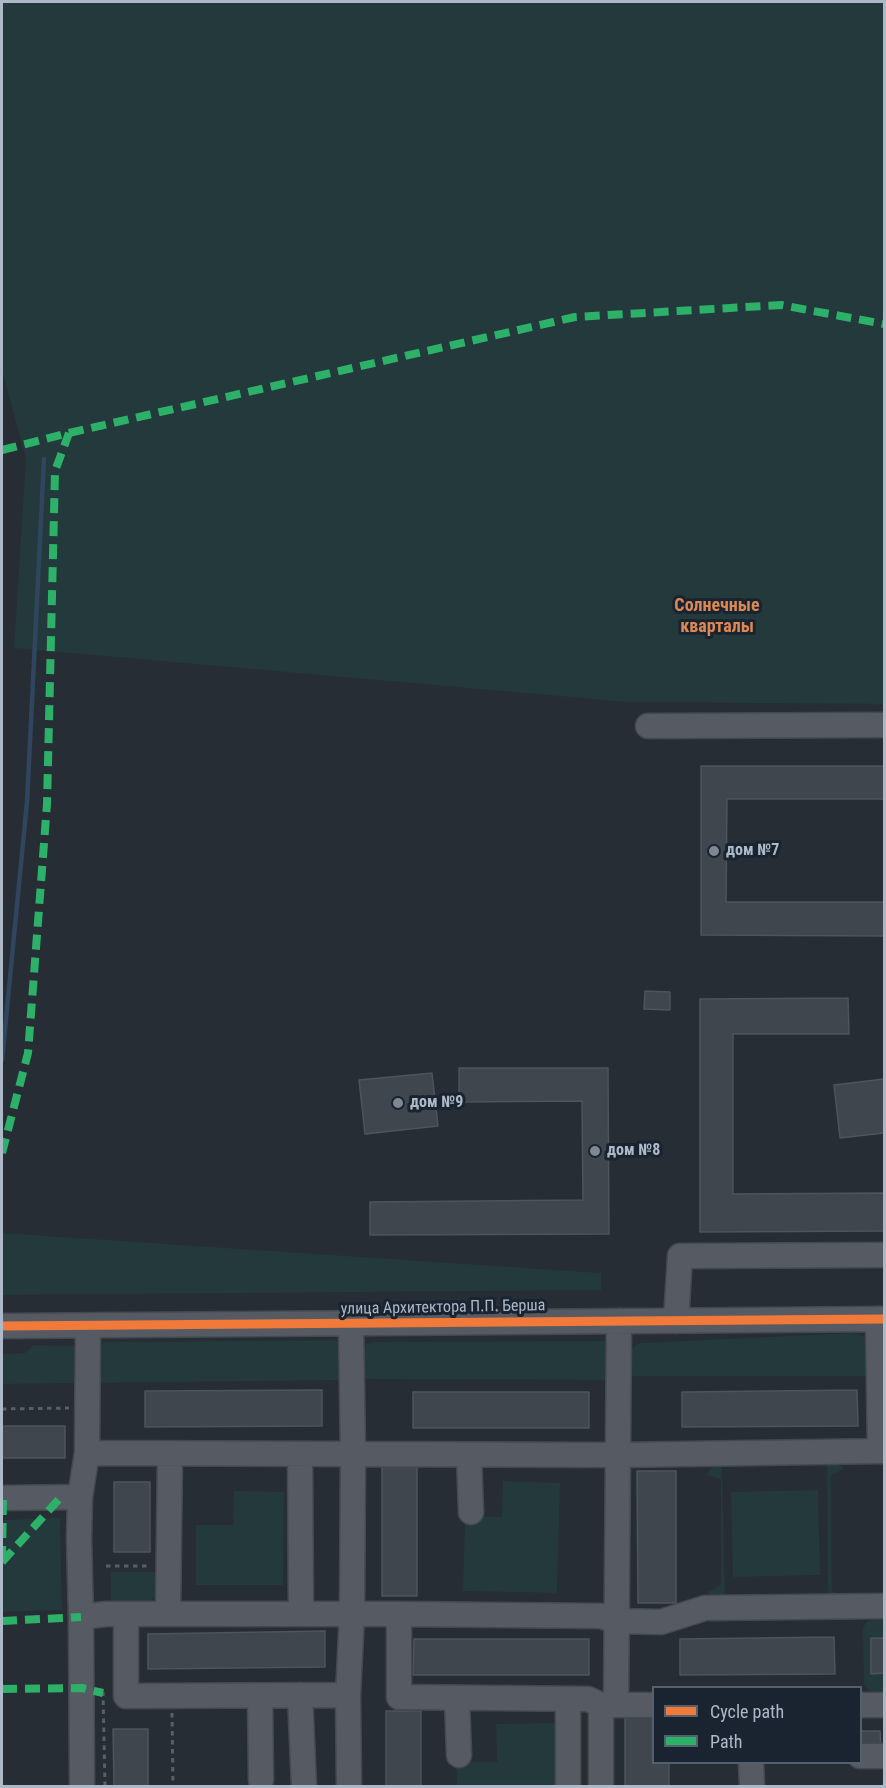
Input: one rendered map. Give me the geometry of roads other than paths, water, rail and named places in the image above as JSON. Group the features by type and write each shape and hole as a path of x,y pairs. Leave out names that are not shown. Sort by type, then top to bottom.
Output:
{"street":[{"path":"648,726 885,725"},
{"path":"676,1321 680,1256 885,1255"},
{"path":"87,1454 618,1455 882,1451 881,1319"},
{"name":"улица Архитектора П.П. Берша","path":"2,1326 881,1319"},
{"path":"601,1786 617,1621 619,1321"},
{"path":"349,1786 348,1695 352,1614 353,1455 351,1324"},
{"path":"82,1786 79,1538 80,1497 87,1454 88,1326"},
{"path":"168,1614 171,1454"},
{"path":"300,1454 301,1614"},
{"path":"470,1455 471,1512"},
{"path":"2,1498 80,1497"},
{"path":"81,1617 106,1614 399,1614 602,1616 617,1621 661,1622 705,1608 885,1606"},
{"path":"126,1614 126,1696 348,1695"},
{"path":"399,1614 399,1697 588,1699 609,1705 652,1705"},
{"path":"260,1695 261,1780"},
{"path":"300,1695 304,1786"},
{"path":"457,1698 459,1755"},
{"path":"568,1699 568,1786"},
{"path":"862,1705 885,1705"},
{"path":"862,1756 885,1756"},
{"path":"751,1764 752,1786"}],"waterway":[{"path":"2,1060 27,802 44,459"}],"place":[{"name":"дом №7","path":"714,851"},
{"name":"дом №9","path":"398,1103"},
{"name":"дом №8","path":"595,1151"}],"district":[{"name":"Солнечные кварталы","path":"717,616"}]}
